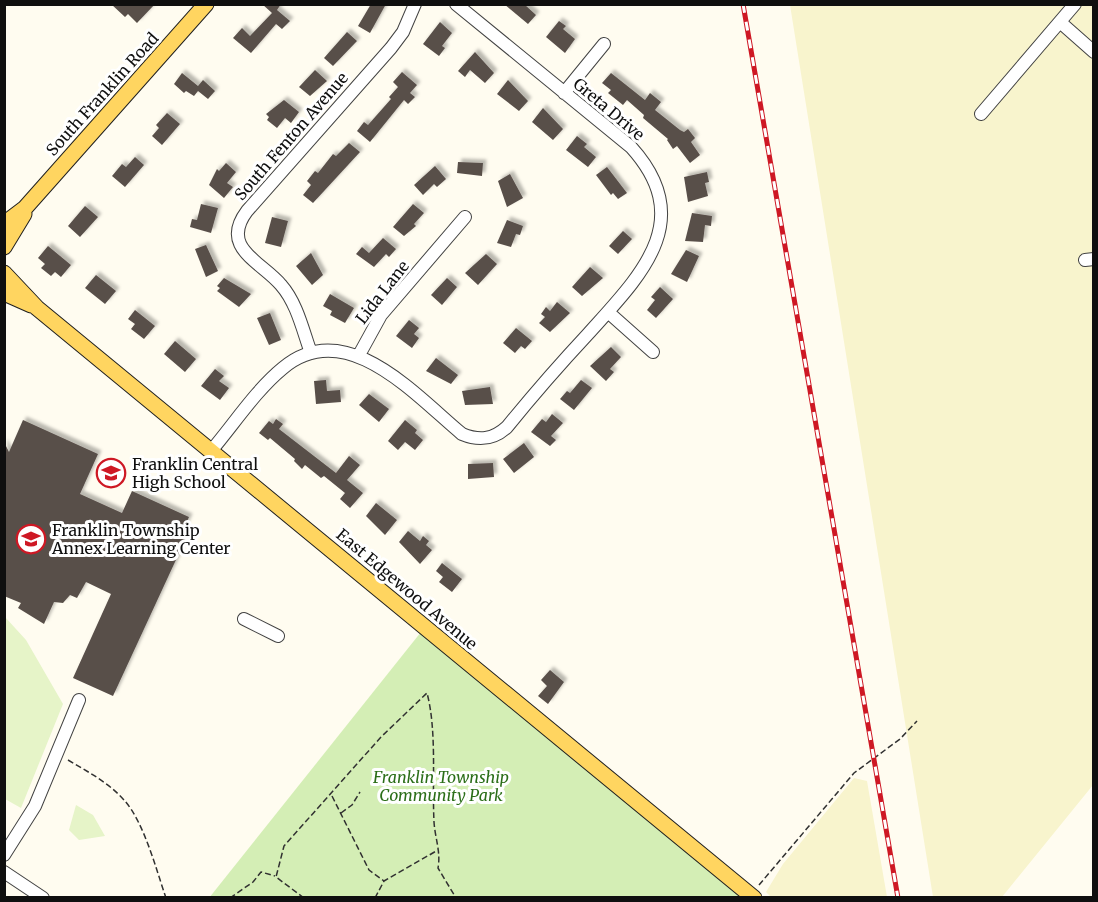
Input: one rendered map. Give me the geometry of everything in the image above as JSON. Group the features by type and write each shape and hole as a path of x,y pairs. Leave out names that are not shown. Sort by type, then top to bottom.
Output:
{"main road":[{"name":"South Franklin Road","path":"4,224 25,208 206,4"},
{"name":"South Franklin Road","path":"4,247 25,208"},
{"path":"4,273 37,308"},
{"path":"4,293 37,308"},
{"name":"East Edgewood Avenue","path":"37,308 752,896"}],"street":[{"name":"South Fenton Avenue","path":"311,353 294,305 281,285 250,259 240,245 240,223 247,211 391,48 407,25 416,4"},
{"name":"Greta Drive","path":"359,355 375,363 462,434 475,439 488,438 507,427 608,312 646,266 654,250 662,220 659,194 653,177 639,155 456,4"},
{"path":"981,114 1075,4"},
{"path":"1060,22 1094,52"},
{"path":"564,93 604,44"},
{"name":"Lida Lane","path":"359,355 381,315 465,217"},
{"path":"608,312 653,352"},
{"path":"212,451 278,372 293,360 311,353 333,350 359,355"},
{"path":"244,619 278,636"},
{"path":"4,855 35,807 79,700"},
{"path":"4,830 18,835"},
{"path":"4,872 43,897"}],"path":[{"path":"276,877 284,846 381,737 427,693 433,715 434,826 438,849 438,868 456,897"},
{"path":"752,896 855,773 900,740 917,721"},
{"path":"57,754 97,776 126,802 136,819 166,897"},
{"path":"340,814 352,805 360,792"},
{"path":"331,795 369,870 384,880"},
{"path":"375,897 384,880 438,849"},
{"path":"230,897 253,882 261,872 276,877 304,897"}],"shaded area":[{"path":"790,5 1093,5 1093,785 1002,897 933,897"},
{"path":"854,778 867,781 887,897 771,897 766,892 783,864"}],"green space":[{"path":"5,617 26,640 63,704 21,808 5,799"},
{"name":"Franklin Township Community Park","path":"425,627 742,898 209,898"},
{"path":"76,805 93,815 105,836 79,840 69,830"}],"building":[{"path":"111,4 155,4 137,23 128,14 125,17"},
{"path":"262,4 281,4 277,10 290,21 282,29 276,24 251,53 233,38 242,28 250,36 272,13"},
{"path":"371,4 386,4 370,33 358,26"},
{"path":"504,4 524,4 536,15 528,24"},
{"path":"559,21 566,26 563,29 575,39 565,53 546,37"},
{"path":"440,22 452,33 442,46 445,48 439,56 423,44"},
{"path":"347,32 357,41 333,66 324,58"},
{"path":"475,52 494,73 485,83 470,70 465,77 458,71"},
{"path":"315,70 327,81 310,96 299,87"},
{"path":"402,72 417,85 410,93 415,97 408,104 404,100 370,142 357,131 364,122 368,125 391,99 389,97 398,87 393,82"},
{"path":"182,73 198,86 203,80 215,91 208,99 198,91 194,96 186,91 184,93 174,84"},
{"path":"611,73 645,100 650,93 661,102 655,110 680,130 684,132 688,129 695,138 691,142 700,155 690,163 677,146 673,149 668,139 643,118 644,115 627,100 623,105 608,93 611,90 602,83"},
{"path":"508,80 528,101 519,111 497,94"},
{"path":"284,100 299,112 291,123 285,118 277,128 267,120 269,117 266,114"},
{"path":"543,108 563,129 553,140 532,122"},
{"path":"167,113 180,124 162,145 152,136 159,128 156,125"},
{"path":"577,136 587,144 584,147 596,157 588,167 566,150"},
{"path":"349,143 360,152 313,203 303,195 311,185 307,181 315,171 318,173 333,154 336,156"},
{"path":"135,157 144,165 125,187 112,176 122,164 126,167"},
{"path":"458,162 483,163 482,176 457,173"},
{"path":"226,163 236,172 227,183 233,187 224,198 209,185 217,169 219,171"},
{"path":"435,166 446,179 437,187 434,184 423,195 414,185"},
{"path":"607,167 627,193 618,199 613,193 611,195 596,175"},
{"path":"707,172 709,182 705,183 708,196 688,202 684,177"},
{"path":"510,174 523,198 507,207 498,181"},
{"path":"201,204 218,208 211,233 190,227 192,219 197,220"},
{"path":"413,204 424,213 414,224 416,226 404,236 393,227"},
{"path":"85,206 98,217 80,237 68,226"},
{"path":"692,213 712,216 711,226 705,225 703,242 685,241"},
{"path":"272,217 288,221 281,247 265,243"},
{"path":"507,220 523,226 520,235 516,234 511,247 497,243"},
{"path":"623,231 632,239 618,254 609,246"},
{"path":"383,238 396,249 389,257 386,254 374,267 356,254 362,247 369,253"},
{"path":"206,245 218,271 206,277 195,249"},
{"path":"48,246 71,265 61,277 55,272 51,276 41,268 45,264 38,258"},
{"path":"686,250 699,256 687,282 671,274"},
{"path":"311,253 323,275 312,285 296,266"},
{"path":"486,254 497,264 478,285 465,273"},
{"path":"590,267 603,278 582,296 572,287"},
{"path":"96,275 116,291 105,304 85,288"},
{"path":"224,278 251,294 239,307 217,291 220,288 217,286"},
{"path":"447,278 457,287 442,305 431,295"},
{"path":"660,287 673,299 656,318 647,310 655,300 651,297"},
{"path":"330,294 354,308 345,323 330,315 332,311 323,306"},
{"path":"557,302 570,313 550,332 539,323 545,317 541,314 546,307 550,311"},
{"path":"135,310 155,326 144,339 131,329 135,324 128,319"},
{"path":"270,313 281,340 269,345 257,318"},
{"path":"409,320 419,328 414,334 419,338 412,348 396,336"},
{"path":"516,328 532,341 525,349 521,346 515,353 503,343"},
{"path":"175,341 196,359 185,372 164,354"},
{"path":"611,347 621,357 610,369 614,372 606,381 590,366"},
{"path":"436,358 458,375 451,384 426,371"},
{"path":"215,369 224,376 219,381 229,388 220,400 201,386"},
{"path":"326,380 327,391 340,390 341,402 316,404 314,381"},
{"path":"581,380 592,388 574,410 560,399 567,391 570,393"},
{"path":"490,387 493,404 465,405 462,391"},
{"path":"369,394 389,409 379,422 359,405"},
{"path":"552,414 563,423 551,436 556,440 550,446 531,432 542,419 546,422"},
{"path":"276,419 283,424 279,429 336,473 349,456 360,465 347,480 363,493 350,508 340,499 345,493 324,476 321,478 305,465 302,469 294,461 295,459 270,438 268,440 259,433 269,421 273,424"},
{"path":"23,420 98,454 80,494 122,513 132,491 189,517 182,533 187,536 113,696 73,678 111,594 86,582 77,598 70,595 63,603 54,602 44,624 18,608 21,603 4,596 4,442 9,452"},
{"path":"405,420 417,430 415,433 423,440 415,450 405,442 398,450 388,441"},
{"path":"524,443 534,457 514,473 503,459"},
{"path":"493,463 494,477 468,479 468,464"},
{"path":"376,503 397,520 385,535 366,516"},
{"path":"408,531 420,541 423,536 429,541 426,545 432,550 420,564 399,542"},
{"path":"442,563 462,579 452,592 439,582 443,577 436,571"},
{"path":"550,670 564,682 548,704 538,696 547,686 541,680"}],"railway":[{"path":"743,4 898,898"}],"place":[{"name":"Franklin Central High School","path":"111,473"},
{"name":"Franklin Township Annex Learning Center","path":"31,539"}]}
